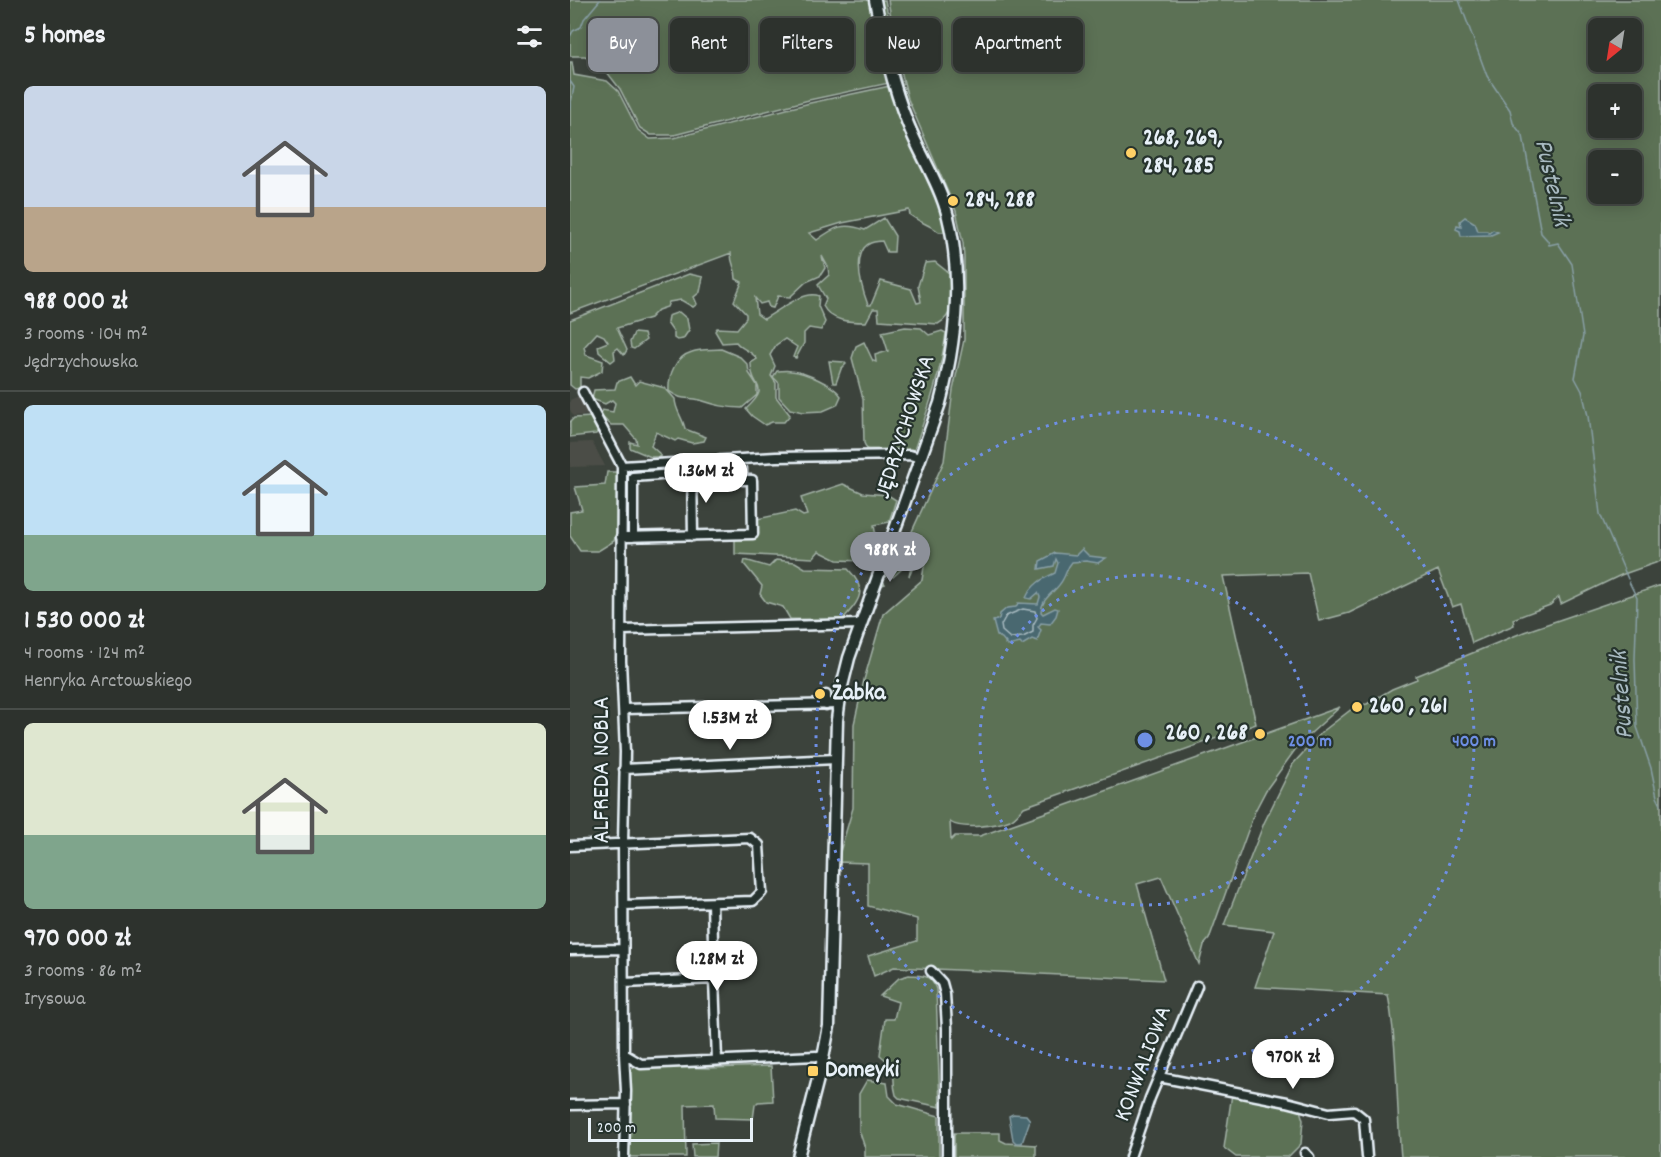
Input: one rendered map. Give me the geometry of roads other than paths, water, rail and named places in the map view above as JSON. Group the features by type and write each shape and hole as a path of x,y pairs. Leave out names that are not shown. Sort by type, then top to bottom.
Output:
{"main road":[{"name":"JĘDRZYCHOWSKA","path":"798,1157 823,1058 830,1013 836,759 839,704 845,671 940,403 950,363 955,328 955,257 944,202 899,102 875,0"}],"street":[{"name":"ALFREDA NOBLA","path":"584,392 622,466 623,949 626,1104 624,1157"},
{"path":"622,466 776,457 910,455 920,458"},
{"path":"692,461 693,536"},
{"path":"621,537 633,537 693,536 753,534 752,480 742,480 742,469 633,477 633,537"},
{"path":"622,630 861,624"},
{"path":"624,709 826,700 839,704"},
{"path":"624,769 836,759"},
{"path":"570,846 750,838 759,845 762,892 753,901 624,905"},
{"path":"712,903 717,1060"},
{"path":"570,950 623,949"},
{"path":"931,971 942,983 945,994 946,1157"},
{"path":"624,983 714,979"},
{"name":"KONWALIOWA","path":"1130,1157 1159,1077 1197,986"},
{"path":"624,1054 641,1064 816,1056 823,1058"},
{"path":"1159,1077 1287,1102 1329,1113 1354,1111 1364,1119 1367,1157"},
{"path":"570,1105 626,1104"}],"water":[{"path":"1465,217 1475,223 1478,231 1498,232 1491,235 1461,236 1460,231 1456,229 1457,225 1461,226 1460,221"},
{"path":"1082,549 1089,556 1106,558 1098,563 1072,562 1060,583 1044,602 1041,612 1043,614 1055,608 1058,609 1050,624 1041,623 1038,627 1041,630 1037,641 1032,639 1022,645 1020,643 1008,646 1005,644 1002,638 997,636 993,621 999,619 1000,614 1007,608 1016,607 1018,603 1038,604 1040,597 1038,593 1031,599 1026,598 1038,582 1055,573 1058,563 1056,559 1054,566 1039,569 1040,561 1055,553 1076,555"},
{"path":"1026,1115 1030,1120 1022,1143 1016,1143 1013,1140 1009,1116"}],"waterway":[{"path":"570,37 573,31 581,27 584,19 600,0"},
{"name":"Pustelnik","path":"1459,0 1487,76 1510,110 1513,123 1523,136 1541,233 1549,245 1558,243 1572,264 1583,336 1575,378 1582,391 1588,416 1600,514 1628,579"},
{"path":"570,81 574,87 570,108"},
{"name":"Pustelnik","path":"1629,582 1637,598 1635,659 1637,727 1661,805"}],"place":[{"name":"268, 269, 284, 285","path":"1131,153"},
{"name":"284, 288","path":"953,201"},
{"name":"Żabka","path":"820,694"},
{"name":"260 , 261","path":"1357,707"},
{"name":"260 , 268","path":"1260,734"},
{"name":"Domeyki","path":"813,1071"}]}
